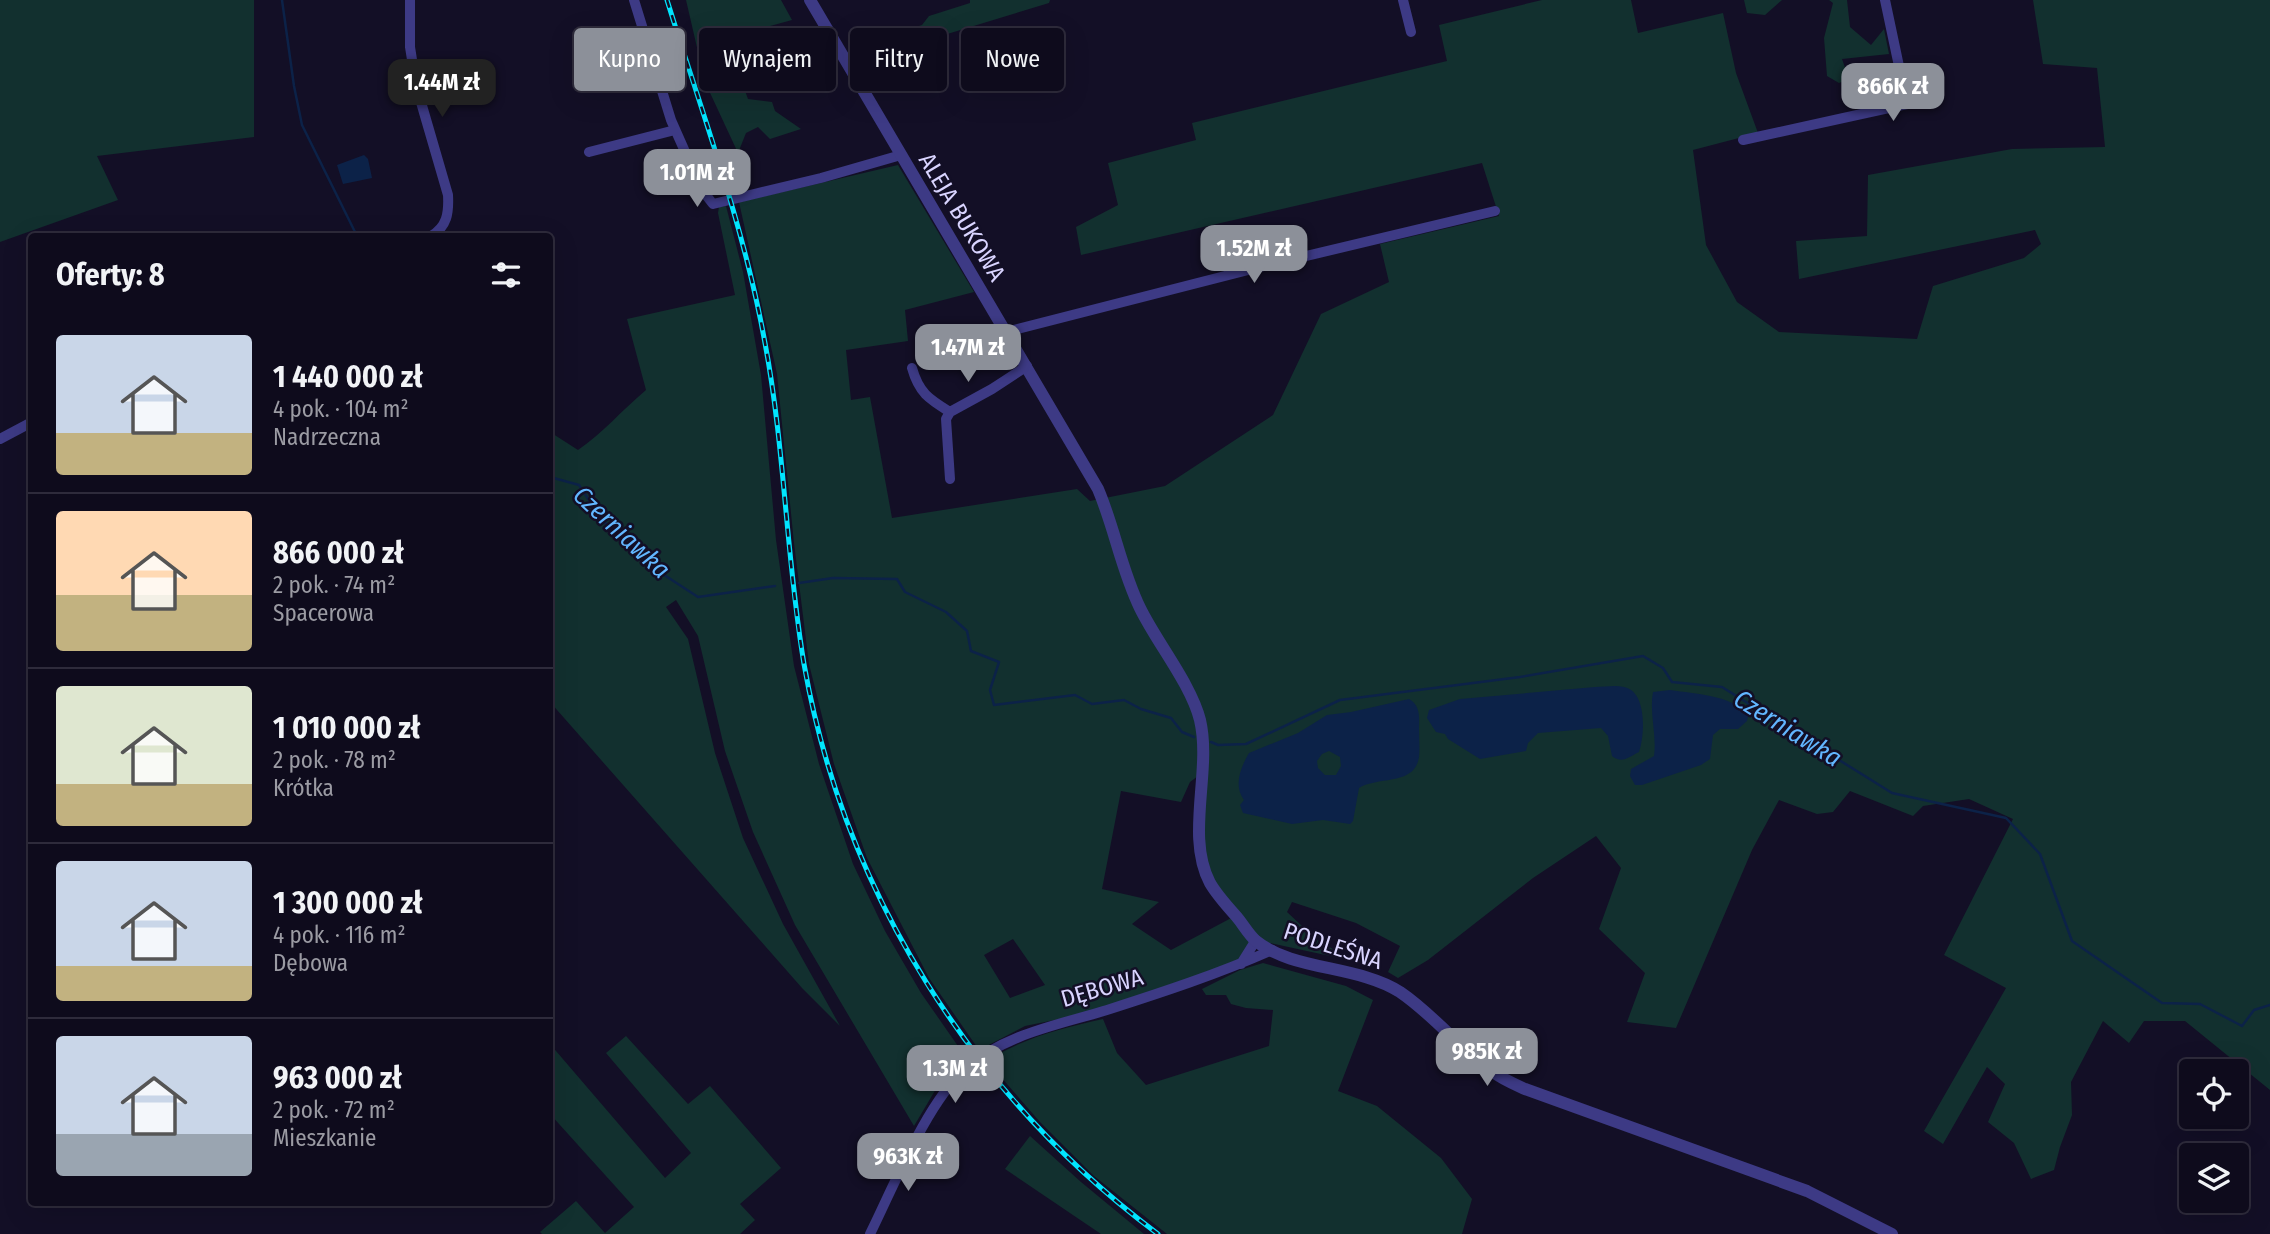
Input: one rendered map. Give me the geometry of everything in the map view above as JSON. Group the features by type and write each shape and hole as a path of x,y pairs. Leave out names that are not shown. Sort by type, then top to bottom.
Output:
{"street":[{"path":"410,0 410,47 416,85 448,195 448,213 443,226 435,233"},
{"path":"634,0 657,80 675,130 702,190 713,204 901,155"},
{"name":"ALEJA BUKOWA","path":"810,0 1092,478 1115,531"},
{"path":"1403,0 1411,32"},
{"path":"1743,140 1907,104 1885,0"},
{"path":"589,152 675,130"},
{"path":"1006,332 1495,211"},
{"path":"950,479 946,419 950,412 1027,366"},
{"path":"912,368 924,395 950,412"},
{"path":"0,439 28,424"},
{"name":"PODLEŚNA","path":"1115,531 1127,580 1198,715 1203,743 1200,843 1206,873 1221,899 1256,940 1284,956 1368,978 1398,991 1488,1068 1525,1089 1807,1191 1892,1234"},
{"path":"1241,964 1256,940"},
{"name":"DĘBOWA","path":"870,1234 929,1116 951,1083 978,1059 1026,1033 1168,991 1272,950"}],"green space":[{"path":"0,0 254,0 254,137 97,156 118,200 0,242"},
{"path":"686,0 781,0 792,20 763,28 699,28 699,56"},
{"path":"970,0 1050,0 1049,3 947,34 947,28 913,28 922,25 929,16 970,3"},
{"path":"1542,0 1631,0 1638,33 1723,13 1736,73 1758,133 1693,150 1706,245 1737,302 1779,332 1917,339 1933,286 2024,258 2041,244 2035,230 1799,279 1796,241 1867,236 1868,175 2012,149 2105,147 2097,68 2043,64 2033,0 2270,0 2270,1090 2249,1073 2249,1059 2232,1059 2185,1021 2144,1021 2129,1043 2103,1021 2071,1082 2072,1115 2054,1170 2031,1179 2014,1143 1988,1122 2005,1084 1987,1067 1943,1144 1924,1131 2006,988 1944,955 2013,819 1969,799 1923,806 1913,816 1850,791 1833,812 1817,814 1779,800 1752,850 1676,1028 1627,1022 1645,973 1599,929 1621,868 1596,836 1533,878 1428,960 1398,978 1388,972 1400,946 1356,923 1292,902 1287,912 1316,939 1353,961 1256,940 1241,964 1109,1009 1025,1026 979,1050 929,978 867,858 834,764 809,664 777,374 739,202 898,165 974,292 905,310 908,341 846,350 851,400 870,397 892,518 1077,489 1090,501 1165,486 1273,415 1321,314 1389,282 1380,244 1499,216 1482,163 1081,255 1076,227 1118,205 1108,163 1196,140 1192,123 1447,61 1439,25","holes":["1202,773 1206,873 1235,916 1171,950 1132,924 1159,902 1102,889 1121,791 1181,802 1190,782","1013,939 1045,985 1010,998 984,955"]},
{"path":"1744,0 1782,0 1765,15 1747,13"},
{"path":"1829,0 1847,0 1850,27 1871,45 1884,29 1889,54 1842,59 1849,79 1839,83 1827,76 1824,38 1833,3"},
{"path":"709,91 745,91 748,99 772,102 775,111 801,129 770,139 758,127 746,133 738,153"},
{"path":"726,206 743,272 761,375 776,540 794,666 819,764 853,864 885,931 921,993 967,1059 936,1089 914,1126 795,925 753,832 725,751 698,636 676,600 666,607 688,639 715,753 743,838 783,924 840,1026 802,988 553,705 553,434 578,450 596,437 646,390 627,319 735,295 719,207"},
{"path":"1263,963 1346,986 1373,1000 1338,1091 1377,1106 1441,1158 1472,1199 1462,1234 1167,1234 1094,1176 1040,1122 987,1061 1043,1035 1103,1019 1117,1053 1146,1085 1269,1046 1273,1010 1231,1004 1226,995 1206,995 1202,989 1240,970"},
{"path":"626,1036 688,1104 710,1086 781,1168 740,1204 755,1220 740,1234 542,1234 540,1232 576,1201 605,1233 634,1207 553,1117 553,1047 665,1178 691,1153 606,1053"},
{"path":"1030,1136 1144,1234 1101,1234 1005,1169"}],"water":[{"path":"364,155 368,159 372,178 343,184 337,165"},
{"path":"1595,687 1624,687 1637,696 1643,725 1639,752 1625,759 1612,756 1608,736 1601,728 1538,733 1528,743 1526,751 1480,759 1448,739 1445,734 1436,732 1427,718 1429,710 1460,699"},
{"path":"1670,690 1731,702 1749,713 1747,721 1738,729 1720,729 1713,735 1710,759 1701,765 1635,785 1630,776 1631,769 1654,756 1653,692"},
{"path":"1409,699 1416,705 1419,757 1411,772 1359,788 1353,821 1350,824 1323,820 1292,824 1243,813 1240,805 1244,800 1239,782 1249,753 1298,733 1327,715","holes":["1329,751 1340,757 1341,766 1336,775 1325,775 1318,768 1317,761 1322,754"]}],"waterway":[{"name":"Czerniawka","path":"282,0 302,125 356,233"},
{"name":"Czerniawka","path":"553,478 579,485 602,520 655,569 698,597 775,586"},
{"name":"Czerniawka","path":"799,583 833,578 897,579 905,592 946,612 967,631 971,651 999,662 990,690 994,705 1075,695 1092,704 1124,700 1141,709 1171,718 1182,732 1194,737"},
{"name":"Czerniawka","path":"1211,742 1218,745 1246,744 1340,700 1520,677 1643,656 1663,668 1672,682 1722,687 1892,793 2006,818 2040,854 2072,941 2162,1003 2200,1004 2242,1026 2254,1010 2270,1005"}],"railway":[{"path":"667,0 721,170 756,299 772,383 804,664 823,748 850,830 885,908 927,983 975,1053 1030,1119 1091,1179 1158,1234"}]}
